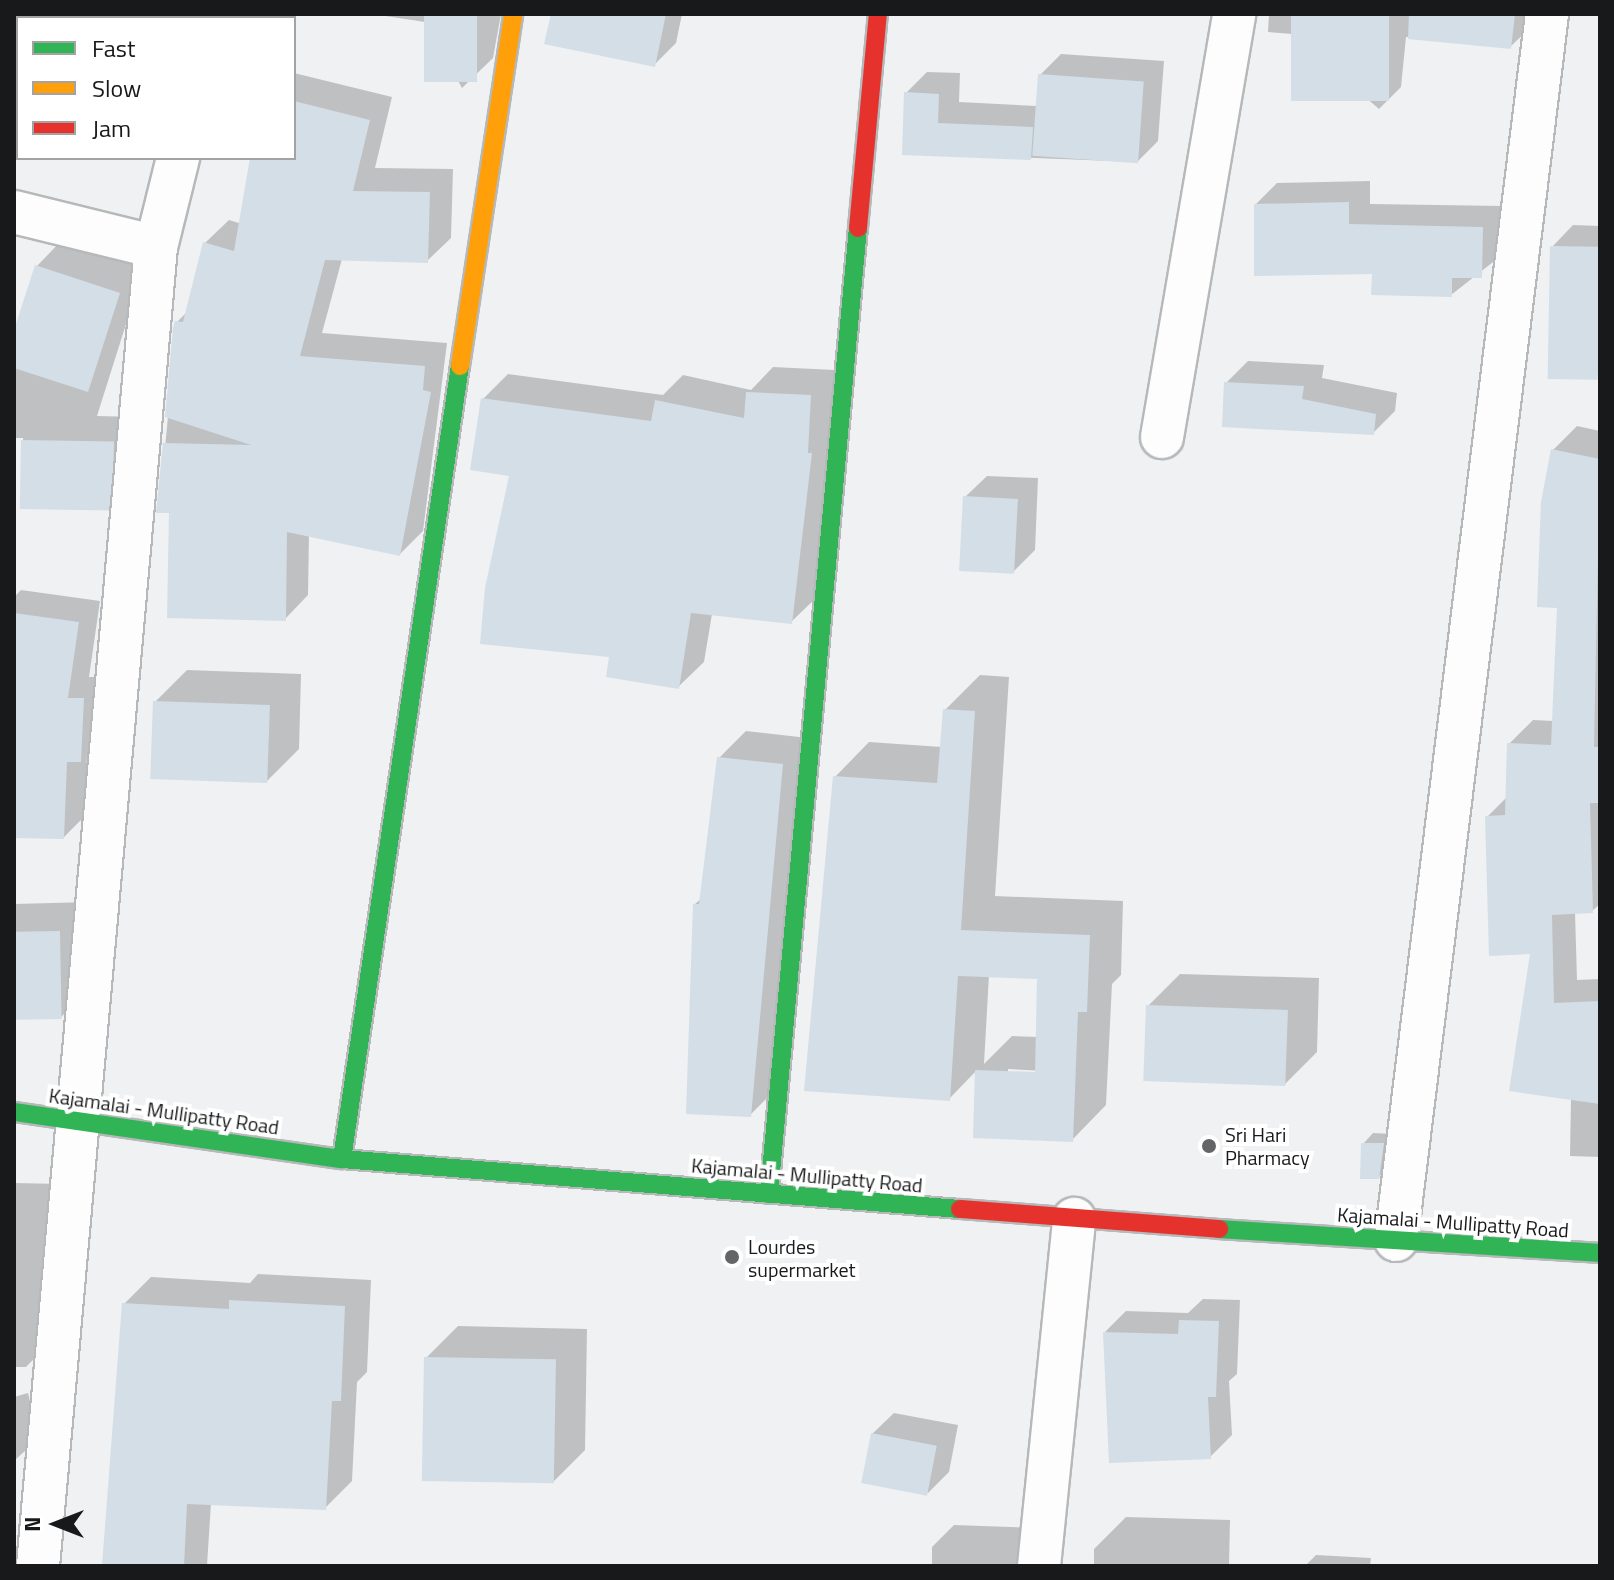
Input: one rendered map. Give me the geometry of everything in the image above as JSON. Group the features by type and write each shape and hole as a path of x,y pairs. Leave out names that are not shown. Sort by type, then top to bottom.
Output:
{"street":[{"path":"342,1159 513,14"},
{"path":"769,1194 878,14"},
{"path":"1162,437 1234,14"},
{"path":"1396,1240 1547,14"},
{"path":"38,1566 156,247 178,160"},
{"path":"14,212 156,247"},
{"name":"Kajamalai - Mullipatty Road","path":"14,1112 342,1159 1074,1219 1600,1253"},
{"path":"1039,1566 1074,1219"}],"building":[{"path":"424,14 477,14 477,82 424,82"},
{"path":"551,14 666,14 655,67 544,44"},
{"path":"1291,14 1389,14 1389,101 1291,101"},
{"path":"1409,14 1515,14 1511,49 1408,39"},
{"path":"1038,74 1144,81 1138,163 1032,156"},
{"path":"904,92 939,94 938,123 1033,127 1031,160 902,155"},
{"path":"296,102 370,120 353,191 430,192 428,263 325,260 300,356 425,366 423,390 431,392 400,556 287,532 286,621 167,618 169,513 156,513 163,443 251,445 165,417 173,328 175,321 183,322 203,242 234,251 250,160 296,160"},
{"path":"1349,202 1349,224 1483,227 1482,278 1452,278 1452,297 1371,295 1372,274 1254,276 1254,204"},
{"path":"1550,246 1600,247 1598,380 1548,379"},
{"path":"35,265 120,293 88,392 14,368 14,330"},
{"path":"1224,382 1304,386 1302,399 1376,414 1374,435 1222,427"},
{"path":"746,392 811,395 808,453 812,453 792,624 691,613 679,689 606,677 609,657 480,644 485,588 509,476 470,470 481,398 651,421 655,400 744,418"},
{"path":"21,440 114,442 113,511 20,509"},
{"path":"1551,449 1600,459 1594,747 1600,747 1600,764 1598,803 1590,803 1593,913 1552,915 1554,1003 1600,1001 1600,1104 1509,1091 1530,954 1489,956 1485,816 1505,815 1507,743 1551,745 1557,608 1537,607 1541,502"},
{"path":"963,496 1018,499 1014,574 959,571"},
{"path":"14,613 79,622 68,698 84,698 81,762 67,762 64,839 14,838"},
{"path":"153,701 270,705 267,783 150,779"},
{"path":"943,709 975,711 961,930 1090,935 1087,1012 1078,1012 1073,1142 973,1138 975,1070 1035,1072 1037,979 958,976 950,1101 804,1091 833,776 937,783"},
{"path":"717,757 783,764 751,1117 686,1114 693,904 699,904"},
{"path":"60,931 62,1019 16,1020 14,932"},
{"path":"1146,1005 1288,1010 1285,1086 1143,1081"},
{"path":"1361,1143 1384,1143 1379,1179 1360,1179"},
{"path":"229,1300 345,1306 341,1401 332,1401 326,1510 187,1504 184,1566 102,1566 122,1303 229,1309"},
{"path":"1179,1320 1219,1321 1216,1397 1208,1397 1211,1459 1109,1463 1103,1332 1178,1334"},
{"path":"424,1357 556,1359 554,1483 422,1481"},
{"path":"871,1433 937,1446 927,1496 861,1483"}],"traffic: fast":[{"path":"769,1194 858,228"},
{"path":"342,1159 460,366"},
{"path":"14,1112 342,1159 960,1209"},
{"path":"1219,1229 1600,1253"}],"traffic: slow":[{"path":"460,366 513,14"}],"traffic: jam":[{"path":"858,228 878,14"},
{"path":"960,1209 1219,1229"}],"place":[{"name":"Sri Hari Pharmacy","path":"1209,1146"},
{"name":"Lourdes supermarket","path":"732,1257"}]}
